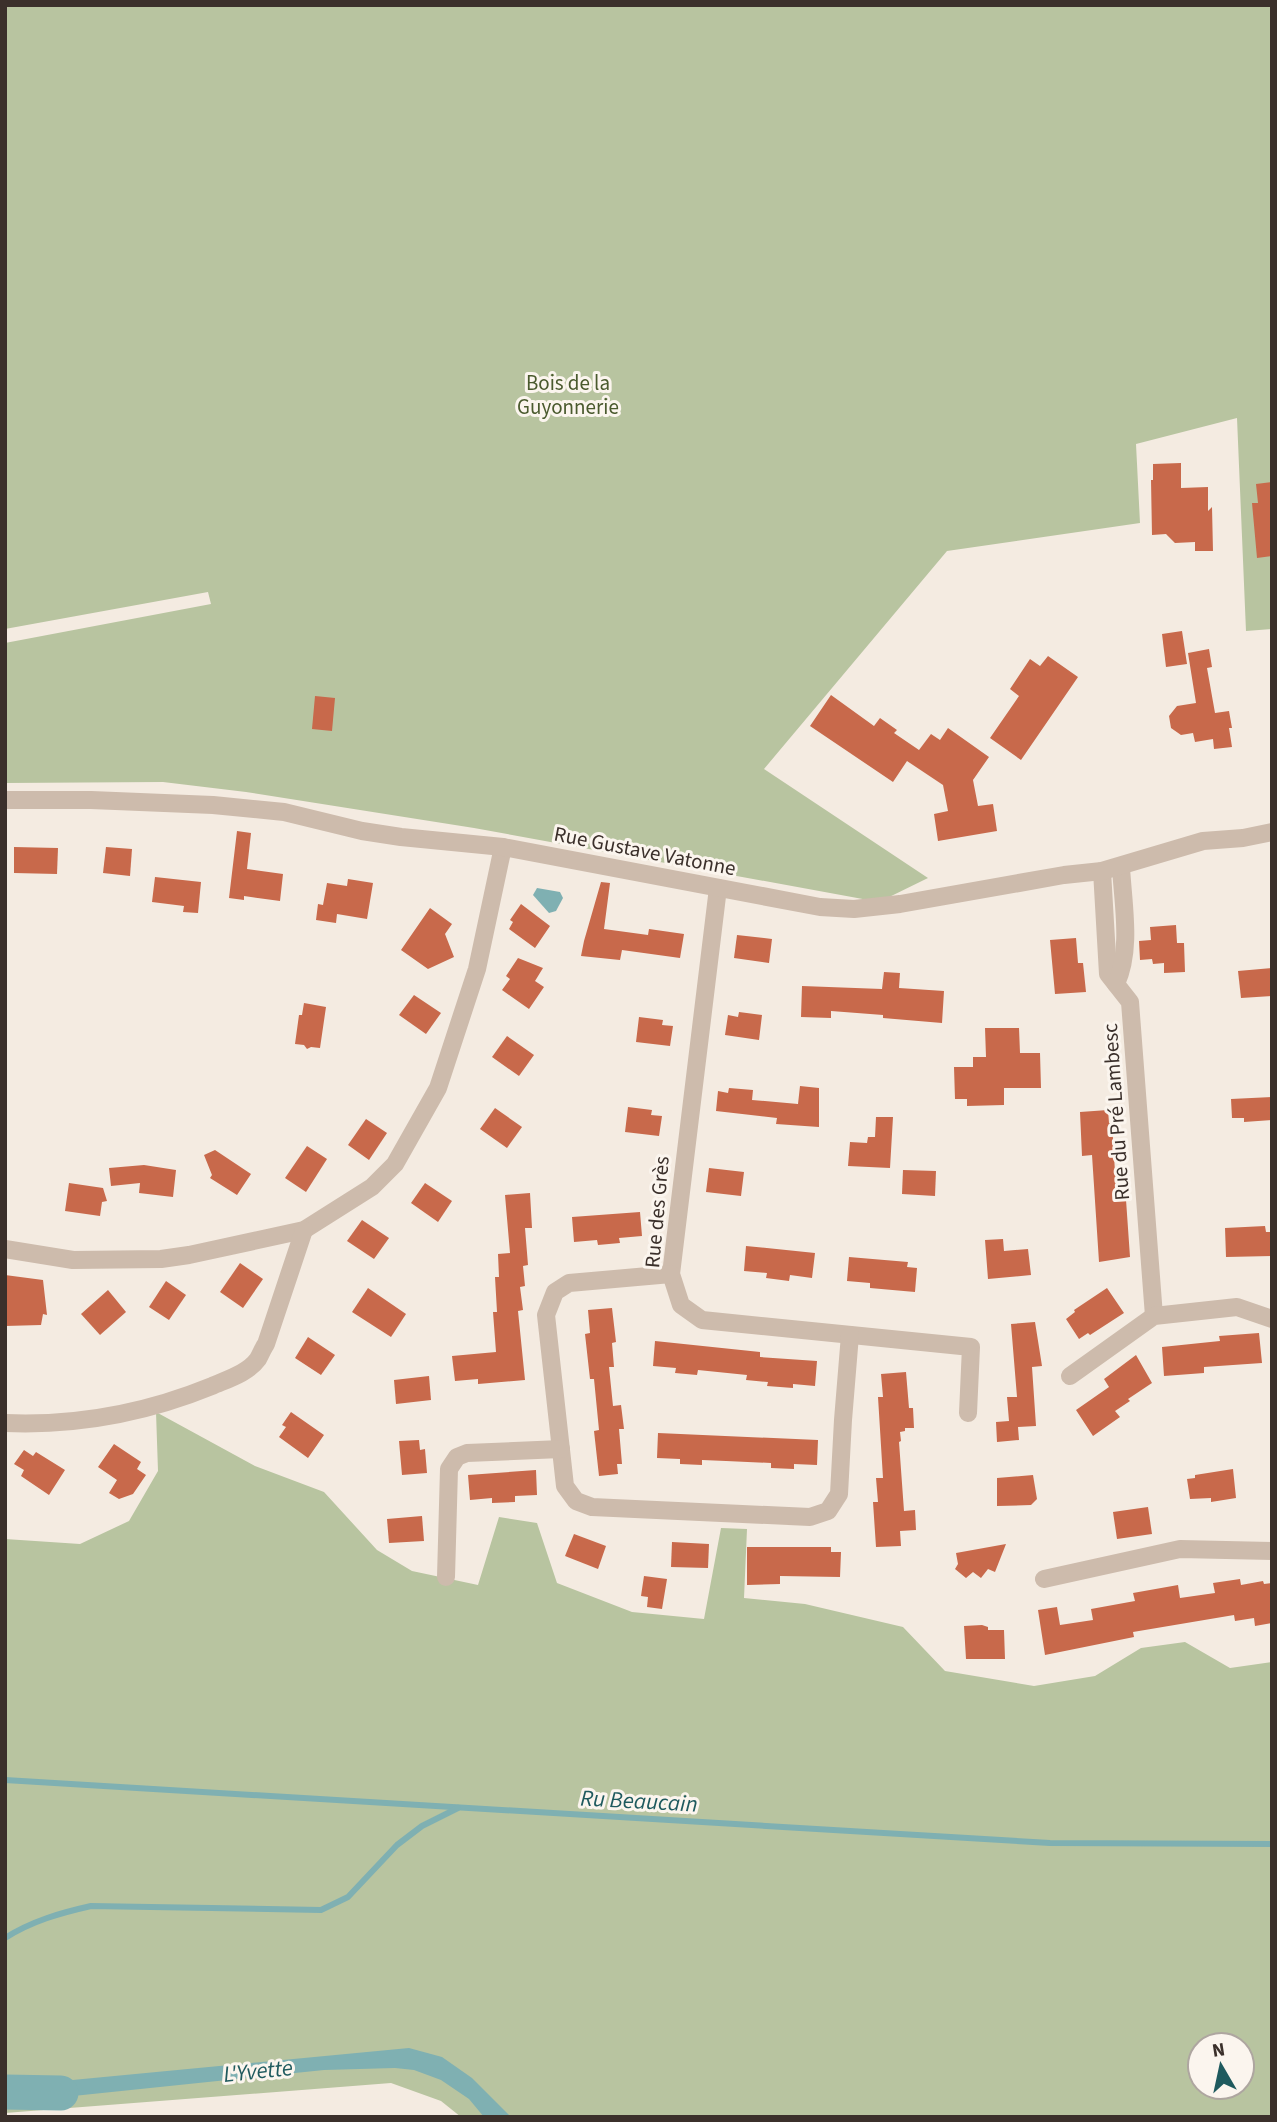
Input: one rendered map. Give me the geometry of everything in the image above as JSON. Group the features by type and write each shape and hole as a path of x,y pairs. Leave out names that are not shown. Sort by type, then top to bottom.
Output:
{"street":[{"name":"Rue Gustave Vatonne","path":"5,800 213,805 284,812 401,838 503,847 820,907 854,909 1101,871 1203,841 1243,838 1272,832"},
{"path":"5,1249 73,1260 161,1259 304,1230 332,1214 384,1177 395,1164 429,1108 455,1041 477,969 503,847"},
{"path":"1116,984 1122,971 1125,949 1121,867"},
{"name":"Rue du Pré Lambesc","path":"1101,871 1108,974 1130,1002 1154,1316"},
{"name":"Rue des Grès","path":"718,888 671,1273 681,1305 702,1320 971,1347 968,1413"},
{"path":"5,1423 78,1421 128,1413 193,1394 245,1371 258,1359 266,1344 304,1230"},
{"path":"671,1273 569,1283 555,1292 546,1315 565,1486 576,1501 592,1507 810,1517 828,1511 839,1494 850,1335"},
{"path":"1070,1376 1154,1316 1237,1307 1272,1319"},
{"path":"446,1577 449,1469 457,1457 467,1453 561,1449"},
{"path":"1044,1579 1180,1549 1272,1551"}],"green space":[{"name":"Bois de la Guyonnerie","path":"5,5 1272,5 1272,629 1246,631 1237,418 1136,444 1140,523 947,551 764,769 928,878 879,902 474,828 246,792 163,782 5,783 5,643 211,604 208,592 5,629"},
{"path":"156,1412 255,1466 324,1492 377,1550 412,1571 478,1585 499,1517 537,1523 557,1583 632,1612 704,1619 721,1528 747,1529 744,1598 805,1604 903,1627 945,1671 1034,1686 1095,1676 1141,1648 1185,1642 1230,1668 1272,1662 1272,2117 461,2117 441,2101 391,2083 5,2113 5,1539 80,1544 129,1521 158,1471"}],"water":[{"path":"537,888 560,892 563,898 556,911 549,913 533,895"},
{"path":"409,2048 442,2057 472,2078 511,2117 484,2117 469,2099 441,2080 414,2070 395,2068 324,2070 25,2101 8,2106 23,2075 31,2082 62,2081"}],"building":[{"path":"1181,463 1181,488 1208,487 1208,511 1212,507 1213,551 1195,551 1195,542 1175,543 1166,534 1152,535 1153,464"},
{"path":"1272,482 1272,556 1257,558 1252,503 1258,503 1256,484"},
{"path":"1182,631 1187,664 1166,667 1162,634"},
{"path":"1209,649 1212,667 1207,668 1215,713 1229,711 1232,747 1214,749 1213,739 1195,742 1193,733 1181,735 1171,728 1169,716 1177,706 1196,703 1188,653"},
{"path":"1048,656 1078,677 1021,760 990,738 1019,696 1010,689 1030,659 1040,666"},
{"path":"831,695 874,726 880,718 897,730 894,733 919,750 931,734 940,740 948,728 989,757 973,780 978,806 993,804 997,831 938,841 934,814 948,811 943,785 907,761 893,782 810,726"},
{"path":"315,696 335,698 332,731 312,729"},
{"path":"237,831 251,833 247,869 283,874 280,901 244,896 244,900 229,898"},
{"path":"14,847 58,848 57,874 14,873"},
{"path":"106,847 132,849 130,876 103,873"},
{"path":"155,877 201,882 198,913 183,912 184,906 152,902"},
{"path":"348,879 373,883 367,919 337,914 336,923 316,920 318,904 323,905 327,883 347,886"},
{"path":"601,882 610,883 604,929 648,935 649,929 684,934 680,958 622,950 620,960 581,956"},
{"path":"521,904 550,926 535,948 509,929 513,922 510,920"},
{"path":"430,908 452,924 445,934 454,957 428,969 401,950"},
{"path":"1176,925 1177,943 1184,943 1185,972 1164,973 1164,963 1153,964 1152,959 1140,960 1139,941 1151,940 1150,927"},
{"path":"737,935 772,939 769,963 734,958"},
{"path":"1076,938 1078,963 1083,963 1086,992 1055,994 1050,940"},
{"path":"518,958 543,968 535,981 544,987 529,1009 502,990 510,979 506,976"},
{"path":"1272,968 1272,996 1241,998 1238,971"},
{"path":"884,972 900,973 899,988 944,991 942,1023 831,1011 831,1018 801,1017 802,986 882,989"},
{"path":"414,995 441,1013 426,1034 399,1015"},
{"path":"304,1003 326,1007 320,1048 307,1049 304,1045 295,1044 299,1015 302,1015"},
{"path":"739,1012 762,1015 759,1040 725,1035 728,1015 738,1017"},
{"path":"639,1017 663,1020 662,1025 673,1026 670,1046 636,1042"},
{"path":"985,1028 1019,1028 1020,1053 1040,1053 1041,1088 1004,1088 1004,1105 967,1106 967,1099 955,1099 954,1067 973,1067 973,1057 986,1057"},
{"path":"507,1036 534,1055 519,1076 492,1057"},
{"path":"800,1086 819,1088 819,1127 776,1124 777,1118 716,1111 718,1091 728,1093 729,1088 753,1090 752,1100 798,1104"},
{"path":"1272,1097 1272,1120 1244,1122 1244,1118 1232,1118 1231,1099"},
{"path":"628,1107 652,1110 651,1115 662,1116 659,1136 625,1132"},
{"path":"495,1108 522,1127 507,1148 480,1129"},
{"path":"1108,1110 1109,1123 1112,1123 1115,1172 1124,1171 1130,1257 1099,1262 1092,1155 1082,1156 1080,1112"},
{"path":"876,1117 893,1117 890,1168 848,1166 850,1142 867,1143 868,1137 875,1137"},
{"path":"366,1119 387,1133 369,1160 348,1145"},
{"path":"307,1146 327,1159 306,1192 285,1178"},
{"path":"215,1150 251,1174 237,1195 210,1178 212,1175 204,1155"},
{"path":"144,1165 176,1170 173,1197 139,1193 140,1183 111,1186 109,1168"},
{"path":"709,1168 744,1172 741,1196 706,1192"},
{"path":"903,1170 936,1171 935,1196 902,1194"},
{"path":"69,1183 103,1188 107,1201 102,1202 100,1216 65,1211"},
{"path":"425,1183 452,1201 438,1222 411,1203"},
{"path":"530,1193 532,1228 525,1228 528,1265 523,1266 525,1286 520,1287 523,1310 518,1311 525,1380 478,1384 478,1379 455,1381 452,1356 496,1352 493,1312 497,1312 495,1277 499,1277 498,1254 510,1253 505,1195"},
{"path":"640,1212 642,1236 619,1238 620,1243 598,1245 597,1240 574,1242 572,1217"},
{"path":"362,1220 389,1238 374,1259 347,1241"},
{"path":"1265,1226 1266,1232 1272,1232 1272,1256 1226,1257 1225,1228"},
{"path":"1003,1239 1004,1251 1028,1249 1031,1275 988,1279 985,1240"},
{"path":"746,1246 815,1253 812,1278 790,1275 789,1281 766,1278 767,1273 744,1271"},
{"path":"849,1257 908,1262 907,1267 917,1268 915,1292 870,1288 870,1283 847,1281"},
{"path":"240,1263 263,1279 243,1308 220,1292"},
{"path":"5,1275 43,1280 47,1315 43,1314 41,1325 5,1326"},
{"path":"166,1281 186,1295 169,1320 149,1307"},
{"path":"368,1288 406,1314 391,1337 352,1312"},
{"path":"1107,1288 1124,1313 1079,1339 1066,1319 1074,1310"},
{"path":"108,1290 126,1312 100,1335 81,1314"},
{"path":"612,1308 616,1342 612,1343 614,1367 609,1367 613,1406 621,1405 624,1429 619,1429 622,1464 617,1464 618,1474 599,1476 594,1431 599,1430 594,1379 590,1379 585,1334 590,1333 588,1310"},
{"path":"1035,1322 1042,1366 1032,1367 1036,1426 1018,1427 1019,1440 997,1442 996,1422 1009,1421 1007,1397 1017,1397 1011,1324"},
{"path":"1259,1333 1262,1363 1204,1367 1204,1373 1164,1376 1162,1347 1220,1341 1219,1336"},
{"path":"308,1337 335,1355 321,1375 295,1358"},
{"path":"655,1341 760,1352 760,1357 817,1361 815,1386 767,1386 768,1382 746,1380 747,1375 698,1370 697,1375 675,1373 676,1368 653,1366"},
{"path":"1136,1355 1152,1383 1128,1399 1130,1401 1115,1411 1120,1417 1093,1436 1076,1410 1109,1387 1104,1379"},
{"path":"906,1372 909,1408 913,1408 914,1428 905,1428 905,1431 900,1432 899,1442 904,1511 915,1510 916,1530 900,1531 901,1546 876,1547 873,1502 878,1502 876,1478 883,1478 878,1397 883,1397 881,1374"},
{"path":"429,1376 431,1400 396,1404 394,1380"},
{"path":"291,1412 324,1435 308,1458 279,1437 286,1427 282,1425"},
{"path":"658,1433 818,1440 817,1465 794,1464 794,1469 771,1468 771,1463 726,1461 702,1460 702,1465 680,1464 680,1459 657,1458"},
{"path":"419,1440 420,1450 425,1449 427,1473 402,1475 399,1441"},
{"path":"114,1444 141,1462 137,1469 146,1475 133,1494 119,1499 109,1493 117,1480 98,1467"},
{"path":"24,1450 33,1456 36,1452 65,1470 49,1495 21,1476 24,1470 14,1464"},
{"path":"1233,1469 1236,1498 1211,1502 1211,1498 1190,1499 1187,1479 1195,1478 1195,1475"},
{"path":"536,1470 537,1495 515,1496 515,1502 492,1503 492,1498 470,1500 468,1475"},
{"path":"1033,1475 1037,1499 1031,1505 997,1506 997,1478"},
{"path":"1148,1507 1152,1534 1117,1539 1113,1512"},
{"path":"422,1516 424,1541 389,1543 387,1519"},
{"path":"574,1534 606,1546 598,1569 565,1556"},
{"path":"672,1542 709,1544 708,1568 671,1567"},
{"path":"1006,1544 995,1572 988,1569 981,1578 973,1572 966,1578 955,1569 958,1564 956,1553"},
{"path":"747,1547 831,1547 831,1552 841,1552 840,1577 780,1576 780,1584 747,1585"},
{"path":"644,1576 667,1579 662,1609 647,1607 648,1597 641,1596"},
{"path":"1240,1579 1241,1585 1263,1581 1264,1584 1272,1583 1272,1623 1255,1626 1254,1618 1235,1621 1234,1615 1133,1632 1134,1637 1045,1655 1038,1610 1057,1607 1060,1625 1093,1620 1091,1609 1135,1601 1133,1593 1178,1585 1180,1598 1215,1593 1213,1583"},
{"path":"964,1626 988,1627 988,1630 1004,1630 1005,1659 966,1659"}],"waterway":[{"name":"Ru Beaucain","path":"5,1780 1050,1843 1272,1844"},
{"path":"5,1938 46,1918 91,1906 321,1910 348,1897 397,1845 422,1826 458,1808"},
{"name":"L'Yvette","path":"5,2092 61,2093"}]}
